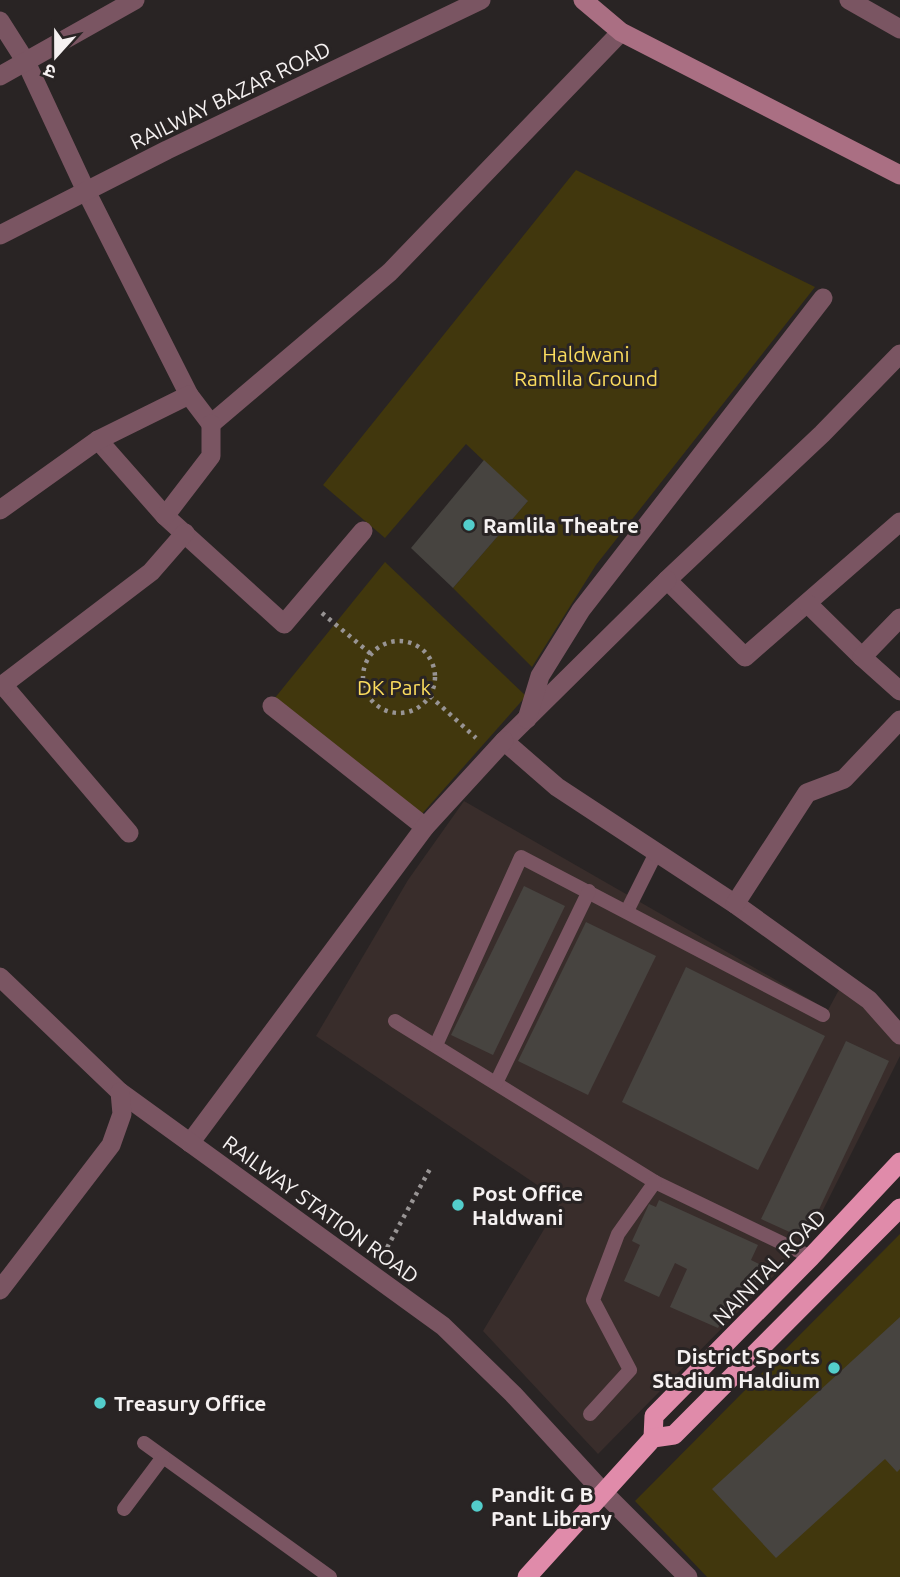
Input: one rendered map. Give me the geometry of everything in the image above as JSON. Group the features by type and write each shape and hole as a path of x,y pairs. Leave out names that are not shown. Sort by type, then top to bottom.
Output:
{"highway":[{"name":"NAINITAL ROAD","path":"653,1438 654,1416 811,1258 900,1162"},
{"name":"NAINITAL ROAD","path":"527,1577 653,1438 674,1434 900,1208"}],"main road":[{"path":"583,0 621,32 900,175"}],"street":[{"path":"0,76 135,0"},
{"name":"RAILWAY BAZAR ROAD","path":"0,234 481,0"},
{"path":"849,0 900,29"},
{"path":"0,21 26,61 86,191 189,395 211,424 211,456 165,516"},
{"path":"211,424 390,272 621,32"},
{"path":"526,722 540,676 581,610 823,298"},
{"path":"190,1143 425,827 498,747 667,580 822,434 900,354"},
{"path":"0,510 98,440 189,395"},
{"path":"98,440 165,516 284,624 363,531"},
{"path":"667,580 745,657 900,522"},
{"path":"129,833 1,686 151,572 185,533"},
{"path":"808,604 900,691"},
{"path":"862,657 900,618"},
{"path":"272,706 425,827"},
{"path":"735,904 807,793 844,779 900,720"},
{"path":"498,747 735,904 869,1000 900,1035"},
{"name":"RAILWAY STATION ROAD","path":"2,984 120,1092 443,1326 513,1394 603,1492 688,1577"},
{"path":"0,1290 111,1145 122,1114 120,1092"}],"lane":[{"path":"627,911 656,853"},
{"path":"436,1045 521,857 822,1016"},
{"path":"496,1083 589,891"},
{"path":"395,1021 655,1182 811,1258"},
{"path":"590,1414 630,1370 593,1300 618,1234 655,1182"},
{"path":"144,1443 330,1577"},
{"path":"124,1509 163,1457"}],"path":[{"path":"306,599 371,654"},
{"path":"391,642 415,645 431,661 435,673 430,696 423,705 401,714 378,707 364,688 365,665 371,654 391,642"},
{"path":"430,696 498,747"},
{"path":"372,1274 431,1167"}],"shaded area":[{"path":"464,801 828,1010 841,986 900,1043 900,1056 807,1242 598,1454 483,1331 561,1201 316,1036 408,880"}],"green space":[{"name":"Haldwani Ramlila Ground","path":"576,170 815,287 596,565 532,667 453,588 527,502 466,444 385,538 323,485"},
{"name":"DK Park","path":"385,562 526,696 421,815 274,699"},
{"name":"District Sports Stadium Haldium","path":"900,1234 900,1577 707,1577 635,1501"}],"building":[{"name":"Ramlila Theatre","path":"484,460 528,501 453,588 411,548"},
{"path":"524,886 565,906 493,1055 451,1035"},
{"path":"586,922 656,956 588,1095 518,1061"},
{"path":"686,967 825,1036 758,1170 622,1102"},
{"path":"846,1041 889,1061 805,1239 761,1219"},
{"path":"659,1200 758,1245 751,1260 763,1266 747,1302 735,1296 718,1328 670,1307 687,1269 675,1263 659,1297 624,1281 640,1245 632,1241 649,1204 656,1207"},
{"path":"900,1317 900,1469 897,1472 885,1459 776,1558 712,1489"}],"place":[{"name":"Ramlila Theatre","path":"469,525"},
{"name":"Post Office Haldwani","path":"458,1205"},
{"name":"District Sports Stadium Haldium","path":"834,1368"},
{"name":"Treasury Office","path":"100,1403"},
{"name":"Pandit G B Pant Library","path":"477,1506"}]}
